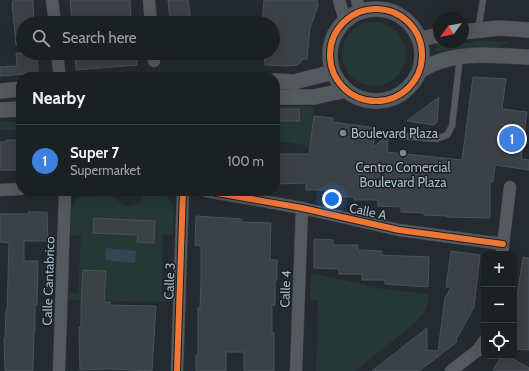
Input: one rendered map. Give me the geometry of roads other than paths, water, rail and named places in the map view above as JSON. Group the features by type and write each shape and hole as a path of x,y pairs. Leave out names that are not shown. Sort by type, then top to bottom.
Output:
{"street":[{"path":"52,0 53,16"},
{"path":"149,0 150,16"},
{"path":"339,0 345,21"},
{"path":"358,6 387,10 401,16 412,26 420,39 423,54 421,70 414,83 403,93 388,100 375,102 360,99 346,90 338,82 333,72 330,60 331,46 336,32 358,6"},
{"path":"469,31 499,28 529,30"},
{"path":"420,39 433,36"},
{"path":"508,56 529,48"},
{"path":"421,70 444,60 460,57 481,55 529,57"},
{"path":"58,60 59,70"},
{"path":"280,81 294,82 333,72"},
{"path":"0,91 16,89"},
{"path":"280,97 314,97 346,90"},
{"path":"0,110 16,109"},
{"path":"502,249 510,187"},
{"path":"0,190 16,189"},
{"name":"Calle Cantabrico","path":"59,371 65,196"},
{"name":"Calle 3","path":"177,371 183,196"},
{"name":"Calle A","path":"234,196 302,208 399,230 502,249"},
{"name":"Calle 4","path":"296,371 302,208"},
{"path":"451,371 478,350 481,346"}],"lane":[{"path":"478,30 483,0"},
{"path":"390,135 437,139 447,135 452,126 460,57"}],"water":[{"path":"106,248 136,251 135,263 105,260"}],"place":[{"name":"Boulevard Plaza","path":"343,133"},
{"name":"Super 7","path":"512,139"},
{"name":"Centro Comercial Boulevard Plaza","path":"403,153"}]}
